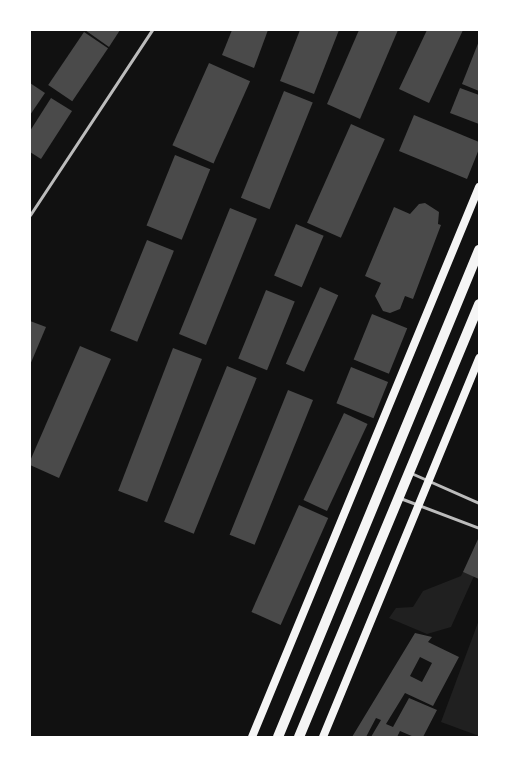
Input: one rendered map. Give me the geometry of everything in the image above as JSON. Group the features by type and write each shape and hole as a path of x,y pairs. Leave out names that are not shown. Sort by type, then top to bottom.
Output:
{"main road":[{"path":"252,737 479,187"},
{"path":"278,737 479,250"},
{"path":"299,737 479,304"},
{"path":"323,737 479,358"}],"lane":[{"path":"30,215 152,30"},
{"path":"408,472 479,503"},
{"path":"398,498 479,528"}],"shaded area":[{"path":"463,572 474,576 451,627 427,634 389,618 396,608 413,607 423,591 461,576"},
{"path":"479,620 479,736 441,722"}],"building":[{"path":"85,30 120,30 109,47"},
{"path":"232,30 268,30 254,68 222,55"},
{"path":"300,30 339,30 314,94 280,81"},
{"path":"359,30 398,30 360,119 327,104"},
{"path":"427,30 463,30 429,103 399,89"},
{"path":"84,32 108,48 72,101 48,85"},
{"path":"479,41 479,91 462,84"},
{"path":"209,63 250,81 214,164 172,145"},
{"path":"30,83 45,93 30,115"},
{"path":"460,88 479,95 479,124 450,113"},
{"path":"284,91 313,103 270,209 241,198"},
{"path":"51,98 72,111 41,159 30,152 30,131"},
{"path":"414,115 479,142 479,149 467,179 399,151"},
{"path":"351,124 385,139 341,238 307,223"},
{"path":"175,155 210,169 182,240 147,225"},
{"path":"425,203 439,212 438,224 441,225 413,299 405,296 400,309 390,313 383,311 375,296 381,283 365,276 394,207 410,214 419,204"},
{"path":"230,208 257,219 206,345 179,334"},
{"path":"296,224 324,236 302,287 274,276"},
{"path":"147,240 174,251 137,342 110,331"},
{"path":"320,287 338,295 304,372 286,364"},
{"path":"266,290 295,302 267,370 238,359"},
{"path":"372,314 407,328 389,374 354,359"},
{"path":"30,321 46,327 30,365"},
{"path":"80,346 111,359 59,478 30,465 30,461"},
{"path":"173,348 202,359 147,502 118,491"},
{"path":"227,366 257,378 194,534 164,522"},
{"path":"351,367 388,382 373,418 336,403"},
{"path":"288,390 313,400 255,545 230,535"},
{"path":"344,413 368,424 327,511 303,500"},
{"path":"299,505 328,518 281,625 251,612"},
{"path":"479,537 479,579 463,572"},
{"path":"415,633 432,637 428,642 459,657 433,706 405,693 386,724 393,727 409,698 437,710 423,737 414,737 400,731 397,737 371,737 381,720 376,718 366,737 352,737","holes":["420,657 432,663 422,682 410,676"]}]}
